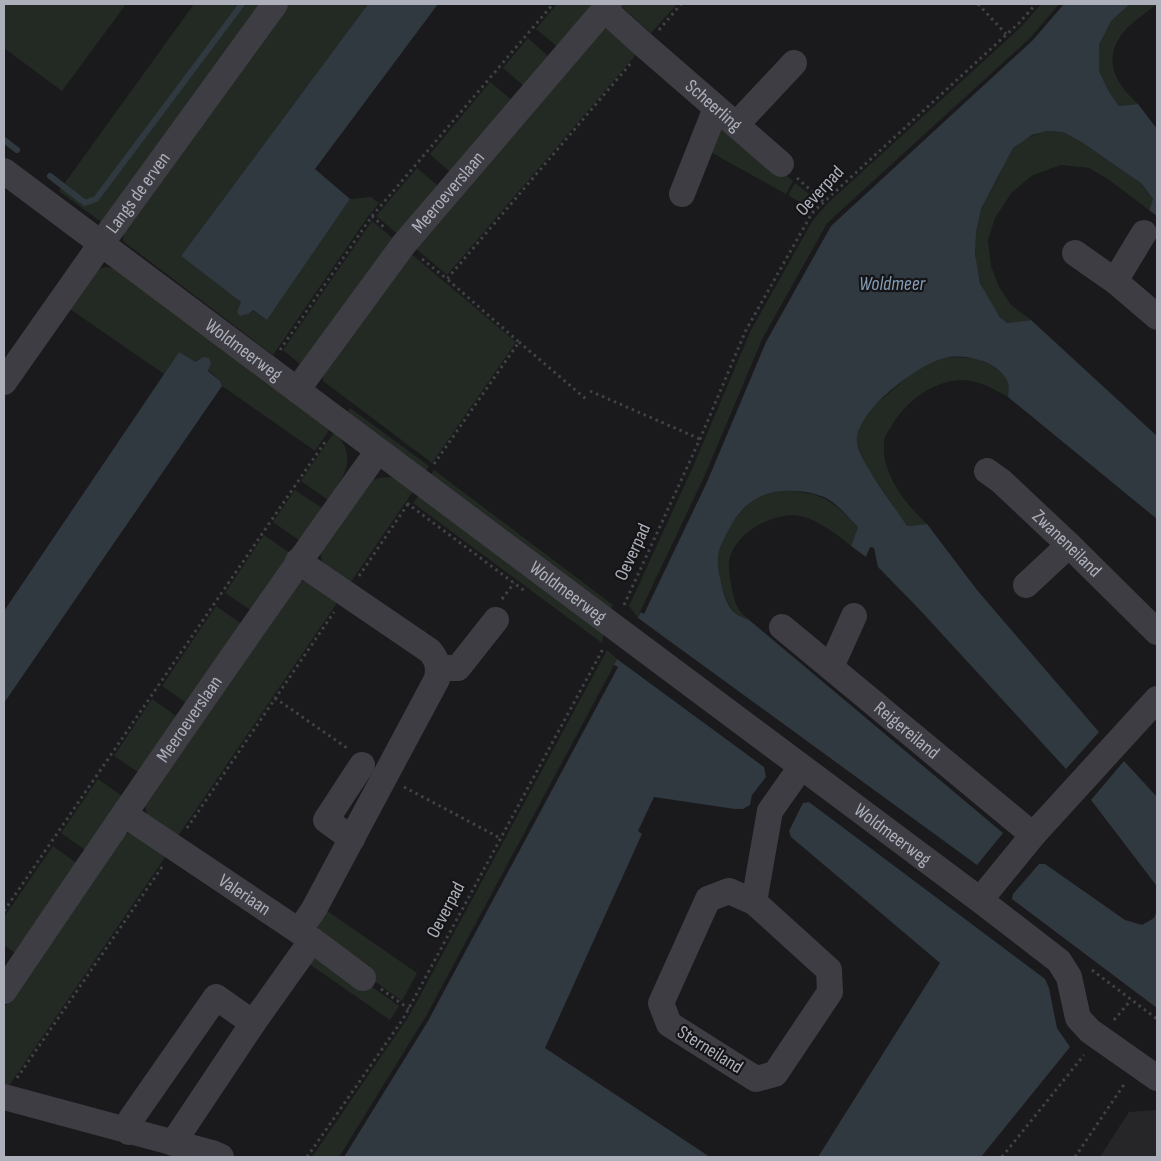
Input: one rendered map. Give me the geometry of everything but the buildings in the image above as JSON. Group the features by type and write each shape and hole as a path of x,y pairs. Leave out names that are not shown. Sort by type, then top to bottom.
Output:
{"street":[{"name":"Langs de erven","path":"4,382 275,4"},
{"name":"Scheerling","path":"607,6 645,46 781,164"},
{"name":"Meeroeverslaan","path":"297,390 404,244 607,6"},
{"path":"736,125 794,63"},
{"path":"682,194 716,108"},
{"name":"Woldmeerweg","path":"4,171 378,451 415,494 613,628 980,900 1059,961 1069,977 1078,1018 1098,1038 1147,1071"},
{"path":"1115,280 1144,233"},
{"path":"1075,253 1115,280 1157,317"},
{"name":"Meeroeverslaan","path":"4,991 298,561 378,451"},
{"name":"Zwaneneiland","path":"988,470 1069,545 1152,617"},
{"path":"1026,585 1069,545"},
{"path":"173,1143 253,1023 305,936 314,909 437,679 439,668 436,658 430,651 298,561"},
{"path":"831,667 854,616"},
{"path":"439,668 458,668 496,620"},
{"name":"Reigereiland","path":"782,627 1033,835"},
{"path":"980,900 1033,835 1157,699"},
{"path":"352,839 326,820 362,765"},
{"path":"754,902 770,811 801,767"},
{"name":"Valeriaan","path":"124,814 305,936 363,978"},
{"name":"Sterneiland","path":"729,891 754,902 830,970 830,992 775,1074 756,1079 669,1024 661,1003 708,899 729,891"},
{"path":"129,1132 132,1119 216,997 253,1023"},
{"path":"4,1097 221,1157"}],"path":[{"path":"279,351 372,216 553,4"},
{"path":"446,279 681,4"},
{"path":"978,4 1006,34"},
{"name":"Oeverpad","path":"307,1157 409,1009 613,628 700,439 746,330 812,213 1019,23 1036,4"},
{"path":"781,164 824,202"},
{"path":"372,216 586,400"},
{"path":"4,1097 519,342"},
{"path":"590,391 700,439"},
{"path":"4,911 338,422"},
{"path":"415,494 528,594"},
{"path":"363,978 409,1009"},
{"path":"1002,1157 1131,1000 1157,1019"},
{"path":"1075,1157 1147,1071"}],"shaded area":[{"path":"4,4 126,4 62,91 4,48"},
{"path":"194,4 264,4 104,224 59,191"},
{"path":"283,4 368,4 181,256 242,302 239,307 243,316 252,310 267,320 350,199 371,197 379,203 273,355 123,241 124,229"},
{"path":"557,4 589,4 593,7 559,48 536,29"},
{"path":"622,4 677,4 651,33 622,7"},
{"path":"1041,4 1059,4 1031,37 703,479 638,618 629,606 692,469 751,330 813,220 828,203 1022,26"},
{"path":"1130,4 1157,4 1126,29 1114,50 1112,60 1117,78 1122,87 1138,104 1119,106 1109,92 1099,71 1099,45 1111,21"},
{"path":"607,28 639,51 447,275 414,247 598,31"},
{"path":"528,38 550,58 525,87 503,68"},
{"path":"490,82 513,101 451,173 430,154"},
{"path":"720,128 778,168 793,181 786,194 707,150"},
{"path":"1047,131 1063,132 1083,143 1142,184 1153,199 1149,210 1108,179 1089,168 1061,165 1033,175 1012,192 995,218 988,240 991,266 999,287 1011,305 1031,320 1007,323 988,300 977,271 975,240 977,224 981,210 1013,148 1025,139"},
{"path":"417,168 439,187 399,235 376,216"},
{"path":"795,183 813,197 805,205 788,195"},
{"path":"372,221 395,240 300,364 283,350"},
{"path":"409,252 516,342 432,463 323,381 322,374"},
{"path":"106,267 120,270 331,427 315,451 222,386 210,371 190,358 179,352 164,374 67,307 92,271"},
{"path":"946,357 976,358 993,366 1007,378 1010,385 1008,397 986,386 968,380 950,381 940,384 920,395 903,410 885,437 884,451 889,473 902,497 927,524 907,526 865,464 856,441 860,423 874,406 912,373"},
{"path":"350,408 429,466 423,476 344,417"},
{"path":"335,431 346,450 347,458 344,474 328,500 301,481"},
{"path":"434,470 613,605 608,615 428,479"},
{"path":"390,477 398,479 414,490 348,586 323,566 320,553 368,481"},
{"path":"295,490 322,508 300,541 273,522"},
{"path":"779,490 806,493 824,498 858,527 851,546 817,522 794,515 784,516 763,523 744,535 732,552 729,562 731,585 736,604 748,619 743,618 732,610 727,602 719,573 718,554 720,546 728,529 746,506 760,495"},
{"path":"419,495 604,631 602,643 413,503"},
{"path":"264,535 291,554 252,611 225,593"},
{"path":"308,580 341,597 176,839 147,816 145,805 300,582"},
{"path":"216,606 243,625 188,704 162,686"},
{"path":"607,650 617,659 426,1016 339,1157 312,1157 409,1016"},
{"path":"152,699 179,718 141,774 114,756"},
{"path":"98,779 125,798 88,852 61,833"},
{"path":"134,832 168,853 6,1090 4,1089 4,1008 117,841 126,834"},
{"path":"53,846 79,865 18,955 4,945 4,917"},
{"path":"323,908 417,973 402,1001 365,974 370,966 318,933 316,921"},
{"path":"311,954 361,979 399,1006 390,1020 305,961"},
{"path":"1157,1110 1157,1157 1100,1157 1129,1112"}],"water":[{"path":"368,4 438,4 315,169 350,199 267,320 253,310 248,314 240,316 237,312 241,302 181,256"},
{"name":"Woldmeer","path":"1059,4 1130,4 1111,21 1099,45 1099,71 1109,92 1119,106 1138,104 1157,129 1157,216 1149,210 1153,199 1142,184 1083,143 1063,132 1047,131 1032,135 1013,148 981,209 976,232 975,254 980,283 999,316 1007,323 1031,320 1157,436 1157,519 1008,397 1009,387 1006,378 996,368 979,360 951,357 933,362 920,369 877,403 859,429 857,441 863,459 870,471 907,526 927,524 977,590 1099,732 1066,769 878,567 874,548 870,547 866,557 851,546 858,527 838,506 824,497 805,492 783,491 772,492 754,500 734,521 722,543 718,556 718,569 723,590 728,605 734,612 748,619 1003,833 977,865 638,618 703,479 762,339 827,223 1031,37"},
{"path":"179,352 196,362 203,357 209,358 211,363 208,371 220,381 222,386 4,703 4,611"},
{"path":"617,659 764,767 766,777 752,795 750,805 743,809 654,797 638,831 642,834 545,1048 710,1157 339,1157 426,1016"},
{"path":"1124,761 1157,797 1157,891 1156,885 1091,800"},
{"path":"809,802 1045,979 1049,988 1057,1028 1070,1047 981,1157 818,1157 940,963 791,837 789,831 803,803"},
{"path":"1039,864 1045,864 1125,920 1142,925 1154,918 1157,910 1157,1008 1012,899 1013,894"}],"pier":[{"path":"1059,4 1064,4 1033,40 831,226 766,342 707,482 644,614 640,612 703,479 762,339 827,223 1031,37"},
{"path":"614,665 618,667 428,1021 344,1157 339,1157 426,1016"}],"waterway":[{"path":"50,176 85,203 96,199 242,4"},
{"path":"4,140 17,150"}]}
